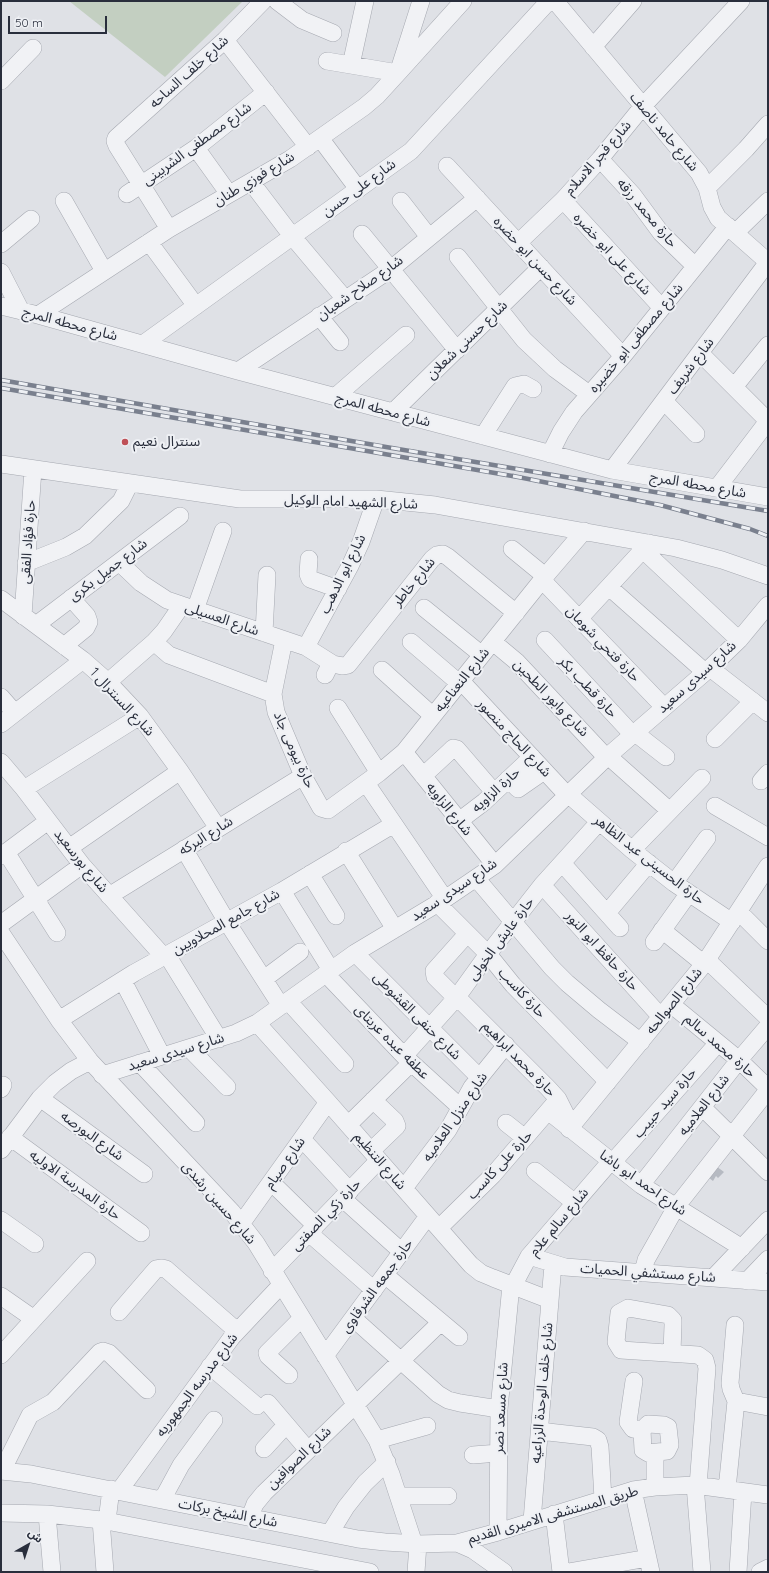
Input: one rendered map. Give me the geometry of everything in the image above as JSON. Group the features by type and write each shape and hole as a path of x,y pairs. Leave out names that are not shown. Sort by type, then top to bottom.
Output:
{"street":[{"name":"شارع خلف الساحه","path":"134,189 115,141 118,136 225,40 263,1"},
{"path":"277,1 302,20 333,33"},
{"path":"350,65 366,1"},
{"name":"شارع فوزي طنان","path":"38,315 169,229 271,171 377,96 398,73 421,1"},
{"path":"327,61 398,73 463,1"},
{"path":"593,47 633,1"},
{"name":"شارع فجر الاسلام","path":"518,243 563,200 600,159 643,106 741,1"},
{"name":"شارع حامد ناصف","path":"558,2 593,47 699,173 707,188 712,207 718,218 731,230 766,271"},
{"name":"شارع على حسن","path":"143,344 411,151 558,2"},
{"path":"225,40 266,92 358,189"},
{"path":"1,81 33,48"},
{"name":"شارع مصطفى الشربينى","path":"134,189 196,148 266,92"},
{"path":"707,188 746,149 768,124"},
{"path":"196,148 229,194"},
{"name":"حارة محمد رزقه","path":"600,159 633,195 661,233 695,266"},
{"name":"شارع حسن ابو حضره","path":"447,166 624,356"},
{"path":"251,182 292,236 345,299"},
{"path":"134,189 169,229"},
{"name":"شارع صلاح شعبان","path":"238,371 390,269 477,198"},
{"name":"شارع على ابو خضره","path":"563,200 662,308"},
{"path":"64,201 104,271"},
{"path":"401,201 429,237"},
{"name":"شارع مصطفى ابو خضيره","path":"550,454 561,432 574,412 624,356 695,266 731,230 768,201"},
{"path":"1,244 31,219"},
{"path":"362,234 457,350"},
{"path":"149,242 196,306"},
{"path":"458,258 524,340 555,369 589,394"},
{"name":"شارع حسنى شعلان","path":"393,412 541,267"},
{"name":"شارع شريف","path":"612,470 700,353 766,271"},
{"path":"1,272 21,311"},
{"name":"شارع محطه المرج","path":"1,306 238,371 612,470 768,497"},
{"path":"319,316 340,342"},
{"path":"335,397 406,335"},
{"path":"734,387 768,345"},
{"path":"700,353 768,421 717,488"},
{"path":"483,436 515,386 524,384 533,389"},
{"path":"664,401 696,434"},
{"name":"شارع الشهيد امام الوكيل","path":"1,464 240,499 376,499 435,505 584,531 646,546 699,553 768,576"},
{"name":"حارة فؤاد الفقى","path":"29,620 26,563 33,469"},
{"path":"26,563 66,547 85,536 121,501 130,483"},
{"name":"شارع ابو الدهب","path":"306,647 338,589 361,542 376,499"},
{"name":"شارع جميل بكرى","path":"29,620 71,598 180,516"},
{"path":"108,682 154,642 189,608 223,531"},
{"name":"شارع النعناعيه","path":"324,810 332,809 404,752 544,578 584,531"},
{"path":"579,619 646,546 739,640"},
{"name":"حارة فتحي شومان","path":"512,549 544,578 579,619 664,707"},
{"name":"شارع خاطر","path":"329,669 348,665 432,559 437,555 443,554 448,557 516,613"},
{"path":"309,559 308,574 310,579 338,589"},
{"name":"شارع العسيلى","path":"119,562 141,583 167,600 306,647 329,669"},
{"path":"264,633 267,575"},
{"path":"609,587 708,670 768,713"},
{"path":"64,646 86,628 89,622 87,616 71,598"},
{"name":"شارع السنترال 1","path":"1,599 84,660 108,682 140,716 180,771 218,828"},
{"path":"424,608 482,655"},
{"name":"شارع سيدى سعيد","path":"102,1075 219,1039 236,1033 256,1023 355,953 441,901 495,865 607,757 633,733 708,670 765,615"},
{"name":"حارة بيومى جاد","path":"284,640 273,694 276,712 303,776 321,808 324,810"},
{"name":"حارة قطب بكر","path":"545,640 633,733 666,757"},
{"path":"154,642 169,655 273,694"},
{"name":"شارع الحاج منصور","path":"410,642 460,682 567,795"},
{"name":"شارع وابور الطحين","path":"493,642 517,662 607,757 670,811"},
{"path":"1,724 84,660"},
{"path":"382,670 433,716"},
{"path":"1,697 15,713"},
{"path":"715,739 753,702"},
{"name":"حارة كاسب","path":"338,708 394,824 441,901 467,934 488,954 513,985 608,1082"},
{"path":"24,789 140,716"},
{"path":"423,776 453,748 457,749 494,792"},
{"name":"شارع الزاويه","path":"404,752 495,865"},
{"name":"حارة الزاويه","path":"459,821 494,792 532,757"},
{"name":"شارع بورسعيد","path":"1,762 24,789 82,865 165,956 219,1039"},
{"path":"69,848 180,771"},
{"path":"508,779 518,789 544,771"},
{"name":"شارع البركه","path":"109,896 303,776"},
{"path":"632,850 702,778"},
{"name":"حارة الحسينى عبد الظاهر","path":"567,795 674,883 689,893 736,917 768,941"},
{"path":"715,806 768,837"},
{"path":"48,821 3,854 35,899 56,933"},
{"name":"حارة عايش الخولى","path":"348,1125 373,1100 408,1059 429,1029 457,997 513,921 542,885 599,822"},
{"name":"شارع جامع المحلاويين","path":"59,1020 165,956 282,892 346,851 394,824"},
{"path":"674,883 707,838"},
{"path":"184,849 227,922 264,979 285,1003 345,1064"},
{"path":"346,851 395,929"},
{"path":"562,863 620,928"},
{"path":"607,913 649,863"},
{"path":"1,924 82,865"},
{"name":"شارع الصوالحه","path":"569,1129 705,962 736,917 768,866"},
{"path":"310,874 336,916"},
{"path":"476,878 567,983 593,1006 641,1042"},
{"name":"حارة حافظ ابو النور","path":"542,885 666,1011"},
{"name":"عطفه عبده عربتاى","path":"282,892 329,972 408,1059 460,1107"},
{"path":"689,893 658,936 705,962 768,1018"},
{"name":"شارع حسين رشدى","path":"1,933 59,1020 90,1061 223,1203 256,1243 276,1278 377,1440 387,1462 416,1544"},
{"name":"حارة محمد ابراهيم","path":"467,934 436,968 434,974 437,979 506,1045 553,1105"},
{"path":"264,979 300,952"},
{"name":"شارع حنفى القشوطى","path":"355,953 429,1029 480,1078"},
{"path":"123,981 162,1056"},
{"name":"حارة محمد سالم","path":"666,1011 718,1043 739,1060 768,1089"},
{"name":"شارع التنظيم","path":"256,1023 472,1265 482,1273 554,1303"},
{"name":"شارع العلاميه","path":"641,1185 703,1108 739,1060 768,1026"},
{"name":"حارة سيد حبيب","path":"611,1163 718,1043"},
{"name":"شارع منزل العلاميه","path":"404,1188 448,1130 460,1107 480,1078 506,1045"},
{"path":"189,1048 226,1087"},
{"path":"6,1144 40,1098 55,1083 90,1061"},
{"path":"140,1063 196,1123"},
{"path":"643,1273 646,1260 676,1207 768,1089"},
{"name":"شارع البورصه","path":"40,1098 144,1174"},
{"name":"حارة زكي الصفتى","path":"276,1278 312,1229 346,1195 397,1126 395,1121 373,1100"},
{"name":"شارع صيام","path":"241,1224 328,1102"},
{"name":"شارع احمد ابو باشا","path":"553,1105 569,1129 611,1163 641,1185 742,1248"},
{"name":"حارة على كاسب","path":"434,1222 493,1175 553,1105"},
{"path":"703,1108 768,1172"},
{"path":"506,1123 526,1138"},
{"path":"302,1140 346,1195 402,1252"},
{"name":"حارة المدرسة الاوليه","path":"6,1144 141,1233"},
{"name":"شارع سالم علام","path":"512,1285 529,1256 574,1203 611,1163"},
{"path":"535,1171 574,1203"},
{"path":"271,1182 312,1229 374,1290"},
{"path":"1,1220 35,1244"},
{"path":"713,1278 768,1220"},
{"name":"حارة جمعه الشرقاوى","path":"325,1356 402,1252 434,1222"},
{"name":"شارع مستشفي الحميات","path":"529,1256 565,1267 768,1282"},
{"path":"747,1281 768,1259"},
{"path":"1,1355 88,1261"},
{"name":"شارع خلف الوحدة الزراعيه","path":"532,1521 554,1303 553,1264"},
{"path":"119,1312 156,1269 162,1268 166,1269 237,1332"},
{"path":"385,1275 459,1337"},
{"name":"شارع مدرسه الجمهوريه","path":"115,1490 237,1332 276,1278"},
{"name":"شارع مسعد نصر","path":"498,1532 499,1409 512,1285"},
{"path":"1,1296 34,1319"},
{"path":"543,1498 548,1432 554,1303"},
{"path":"353,1318 429,1387 448,1400 499,1409"},
{"path":"289,1375 268,1356 267,1353 302,1319"},
{"name":"شارع الصوافين","path":"250,1517 264,1492 441,1322"},
{"path":"735,1325 730,1389 736,1401 735,1491 738,1572"},
{"path":"1,1471 30,1415 53,1402 100,1352 103,1351 109,1353 147,1390"},
{"path":"672,1352 698,1355 702,1357 707,1364 697,1486 702,1572"},
{"path":"210,1366 286,1425 308,1450"},
{"path":"634,1381 628,1422 633,1429 642,1430"},
{"path":"736,1401 768,1408"},
{"path":"162,1500 181,1465 214,1420"},
{"path":"648,1424 664,1425 668,1428 668,1449 664,1452 655,1453 646,1452 643,1450 642,1430 648,1424"},
{"path":"264,1449 286,1425"},
{"path":"377,1440 427,1426"},
{"path":"548,1432 592,1437 598,1440 600,1446 603,1499"},
{"path":"473,1455 499,1453"},
{"path":"655,1453 655,1487"},
{"path":"330,1533 346,1507 365,1483 387,1462"},
{"name":"شارع الشيخ بركات","path":"1,1471 31,1474 372,1540 416,1544 457,1543"},
{"name":"طريق المستشفى الاميرى القديم","path":"457,1543 498,1532 633,1490 655,1487 697,1486 768,1495"},
{"path":"104,1572 104,1521 115,1490"},
{"path":"568,1572 649,1565 633,1490"},
{"path":"399,1496 448,1496"},
{"path":"1,1513 47,1514 104,1521 307,1566 367,1572"},
{"path":"47,1514 52,1572"},
{"path":"554,1514 561,1572"},
{"path":"457,1543 472,1550 504,1572"},
{"path":"416,1544 416,1572"},
{"path":"760,1572 768,1568"}],"green space":[{"path":"69,1 243,1 165,77"}],"building":[{"path":"712,1163 724,1172 718,1178 716,1176 713,1181 704,1174"}],"railway":[{"path":"1,380 386,447 768,511"},
{"path":"1,388 518,477"},
{"path":"513,476 660,505 750,529 768,536"}],"place":[{"name":"سنترال نعيم","path":"125,442"}]}
